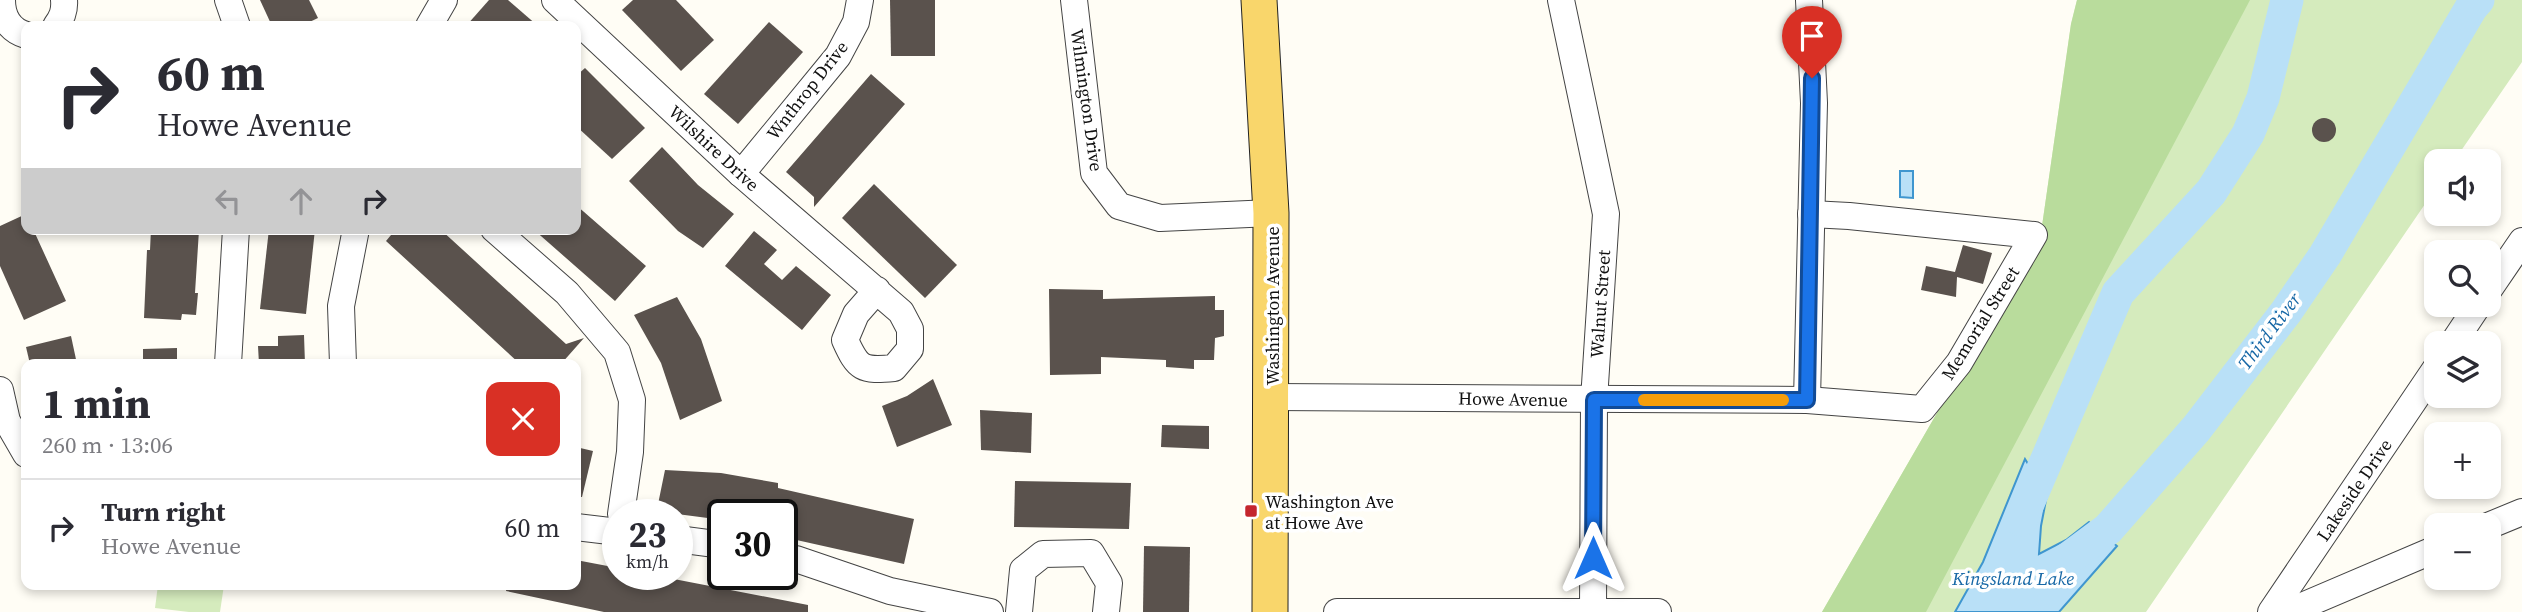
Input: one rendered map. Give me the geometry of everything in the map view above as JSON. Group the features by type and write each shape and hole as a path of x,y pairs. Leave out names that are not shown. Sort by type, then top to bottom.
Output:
{"main road":[{"name":"Washington Avenue","path":"1259,0 1271,213 1270,612"}],"street":[{"path":"2,0 3,15 9,25 21,34"},
{"path":"59,21 65,8 64,0"},
{"path":"228,0 235,21"},
{"path":"432,21 444,0"},
{"name":"Wilshire Drive","path":"555,0 577,21"},
{"name":"Wnthrop Drive","path":"741,174 838,56 856,22 860,0"},
{"name":"Wilmington Drive","path":"1074,0 1094,173 1119,206 1160,218 1271,213"},
{"name":"Walnut Street","path":"1561,0 1606,214 1594,400 1593,612"},
{"path":"1807,400 1814,103 1809,0"},
{"name":"Wilshire Drive","path":"581,24 741,174 877,290"},
{"name":"Memorial Street","path":"1811,214 2034,235 1959,363 1922,409"},
{"path":"228,359 236,235"},
{"path":"343,359 341,306 355,235"},
{"path":"501,235 567,293 617,352 632,400 630,452 623,499"},
{"path":"2501,272 2522,241"},
{"path":"2501,285 2522,276"},
{"name":"Lakeside Drive","path":"2271,612 2424,386"},
{"path":"0,390 7,421 21,445"},
{"name":"Howe Avenue","path":"1272,397 1807,400 1922,409"},
{"path":"2501,521 2522,512"},
{"path":"581,528 602,530"},
{"path":"1019,612 1023,570 1043,554 1091,553 1109,583 1106,612"},
{"path":"2288,612 2424,554"},
{"path":"798,560 890,592 990,612"},
{"path":"1337,612 1658,612"}],"green space":[{"path":"2077,0 2522,0 2522,62 2462,149 2424,149 2424,206 2146,612 1822,612 2041,233 2071,24"},
{"path":"2077,0 2250,0 1926,612 1822,612 2041,233 2071,24"},
{"path":"157,590 223,590 220,612 155,608"}],"water":[{"path":"1900,171 1913,171 1913,198 1900,197"},
{"name":"Kingsland Lake","path":"2025,459 2047,495 2039,554 2066,540 2089,522 2117,546 2059,612 1955,612 1983,562"}],"building":[{"path":"260,0 309,0 318,18 312,21 270,21"},
{"path":"489,0 508,0 532,21 470,21"},
{"path":"633,0 676,0 714,40 681,71 622,10"},
{"path":"890,0 935,0 935,56 891,56"},
{"path":"769,22 803,52 738,124 704,94"},
{"path":"585,68 645,128 612,159 581,131 581,72"},
{"path":"871,74 905,104 814,207 814,197 786,172"},
{"path":"2324,118 2335,125 2336,130 2329,141 2324,142 2313,135 2312,130 2319,119"},
{"path":"662,147 698,185 734,214 703,248 678,231 629,181"},
{"path":"874,184 957,265 925,298 842,218"},
{"path":"581,209 646,266 615,301 540,235 581,235"},
{"path":"21,216 21,235 36,235 66,301 24,320 0,266 0,226"},
{"path":"754,231 777,250 764,264 782,280 796,266 831,295 802,330 725,266"},
{"path":"151,235 199,235 196,315 182,314 181,320 144,318 147,250 150,250"},
{"path":"268,235 314,235 306,314 260,309"},
{"path":"391,235 447,235 566,344 584,338 565,359 515,359 386,241"},
{"path":"1963,245 1992,253 1983,284 1957,277 1956,297 1921,290 1926,266 1955,272"},
{"path":"1049,289 1103,290 1103,299 1215,296 1215,310 1224,310 1224,336 1215,338 1214,360 1194,360 1194,369 1166,367 1166,360 1101,357 1101,374 1050,375"},
{"path":"677,297 701,339 722,401 680,420 661,363 634,315"},
{"path":"304,335 305,359 259,359 258,346 278,346 278,336"},
{"path":"71,336 76,359 29,359 26,347"},
{"path":"177,348 177,359 143,359 143,349"},
{"path":"933,379 952,425 897,447 882,406 907,396"},
{"path":"980,410 1032,413 1031,453 981,450"},
{"path":"1162,425 1209,426 1209,449 1161,447"},
{"path":"581,448 593,451 581,497"},
{"path":"665,470 721,473 778,483 778,488 914,519 904,564 798,540 798,499 707,499 707,518 693,516 693,499 659,499"},
{"path":"1015,481 1131,483 1129,529 1014,527"},
{"path":"1144,546 1190,547 1189,612 1143,612"},
{"path":"581,561 602,565 602,590 693,590 693,583 707,585 707,590 731,590 808,605 808,612 604,612 506,590 581,590"}],"waterway":[{"name":"Third River","path":"2021,520 2118,293 2211,192 2248,134 2263,98 2287,0"},
{"name":"Third River","path":"2065,561 2108,529 2196,429 2286,312 2325,255 2478,0"}],"slow traffic":[{"path":"1644,400 1783,400"}],"place":[{"name":"Washington Ave at Howe Ave","path":"1251,511"}],"route":[{"path":"1593,558 1594,400 1807,400 1814,103 1812,78"}]}
